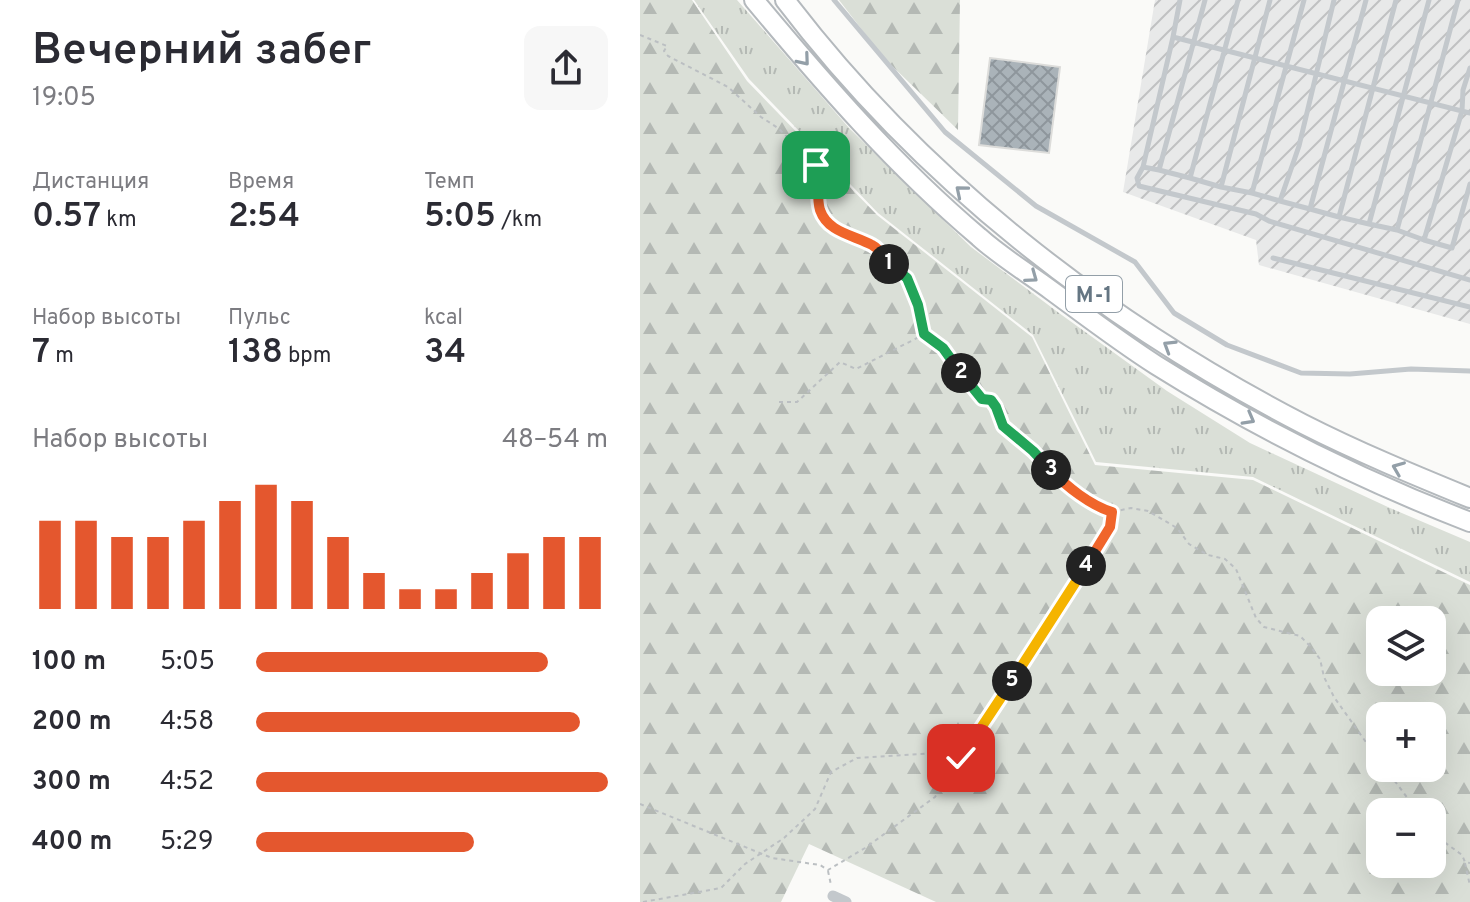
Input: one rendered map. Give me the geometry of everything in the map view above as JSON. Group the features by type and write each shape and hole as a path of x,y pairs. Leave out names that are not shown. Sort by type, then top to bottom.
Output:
{"highway":[{"name":"М-1","path":"754,0 853,117 933,196 981,239 1109,334 1168,372 1296,444 1372,481 1470,522"},
{"name":"М-1","path":"785,0 867,100 947,179 1078,283 1166,345 1236,387 1382,462 1470,498"}],"street":[{"path":"833,896 846,902"}],"lane":[{"path":"834,0 945,132 1036,206 1135,262 1174,313 1227,345 1301,373 1350,374 1411,369 1470,371"},
{"path":"1180,0 1143,167 1137,178 1139,186 1256,214 1269,221 1470,280"},
{"path":"1159,170 1205,0"},
{"path":"1190,178 1238,0"},
{"path":"1221,187 1270,0"},
{"path":"1252,193 1304,0"},
{"path":"1280,201 1299,146 1334,0"},
{"path":"1310,209 1366,0"},
{"path":"1339,217 1396,0"},
{"path":"1369,224 1429,0"},
{"path":"1397,230 1458,0"},
{"path":"1173,37 1470,113"},
{"path":"1424,240 1462,111 1463,90 1470,68"},
{"path":"1143,167 1397,230 1452,248 1470,184"},
{"path":"1273,258 1470,307"}],"path":[{"path":"640,35 664,43 668,56 728,87 778,128 816,165 820,179 820,210 843,235 874,245 891,268 907,278 918,305 924,334 943,348 982,399 991,400 1003,426 1033,451 1062,483 1099,508 1112,512 1131,508 1148,511 1177,528 1189,544 1208,555 1225,559 1236,569 1256,618 1264,627 1300,636 1310,646 1320,659 1324,677 1334,697 1366,742"},
{"path":"779,402 797,402 840,362 856,369 924,334"},
{"path":"828,870 865,848 935,797 1074,587 1110,527 1112,512"},
{"path":"643,902 721,888 745,864 784,838 815,809 831,772 857,758 935,753 961,758"},
{"path":"640,804 762,854 795,863 820,865 828,870 833,896"},
{"path":"1446,843 1462,855 1470,886"},
{"path":"1465,862 1470,863"}],"shaded area":[{"path":"1155,0 1470,0 1470,324 1259,265 1256,240 1123,192"}],"green space":[{"path":"640,0 692,0 747,81 877,215 1032,337 1095,465 1253,480 1470,585 1470,902 936,902 809,844 781,902 640,902"},
{"path":"694,0 737,0 850,129 971,247 1167,391 1250,443 1470,542 1470,582 1253,477 1096,462 1033,335 878,213 749,79"},
{"path":"839,0 960,0 958,130 883,57"}],"building":[{"path":"990,58 1060,67 1049,153 979,145"}],"route":[{"path":"816,165 820,179 820,210 843,235 874,245 891,268 907,278 918,305 924,334 943,348 982,399 991,400 1003,426 1033,451 1062,483 1099,508 1112,512 1110,527 1074,587 961,758"}]}
